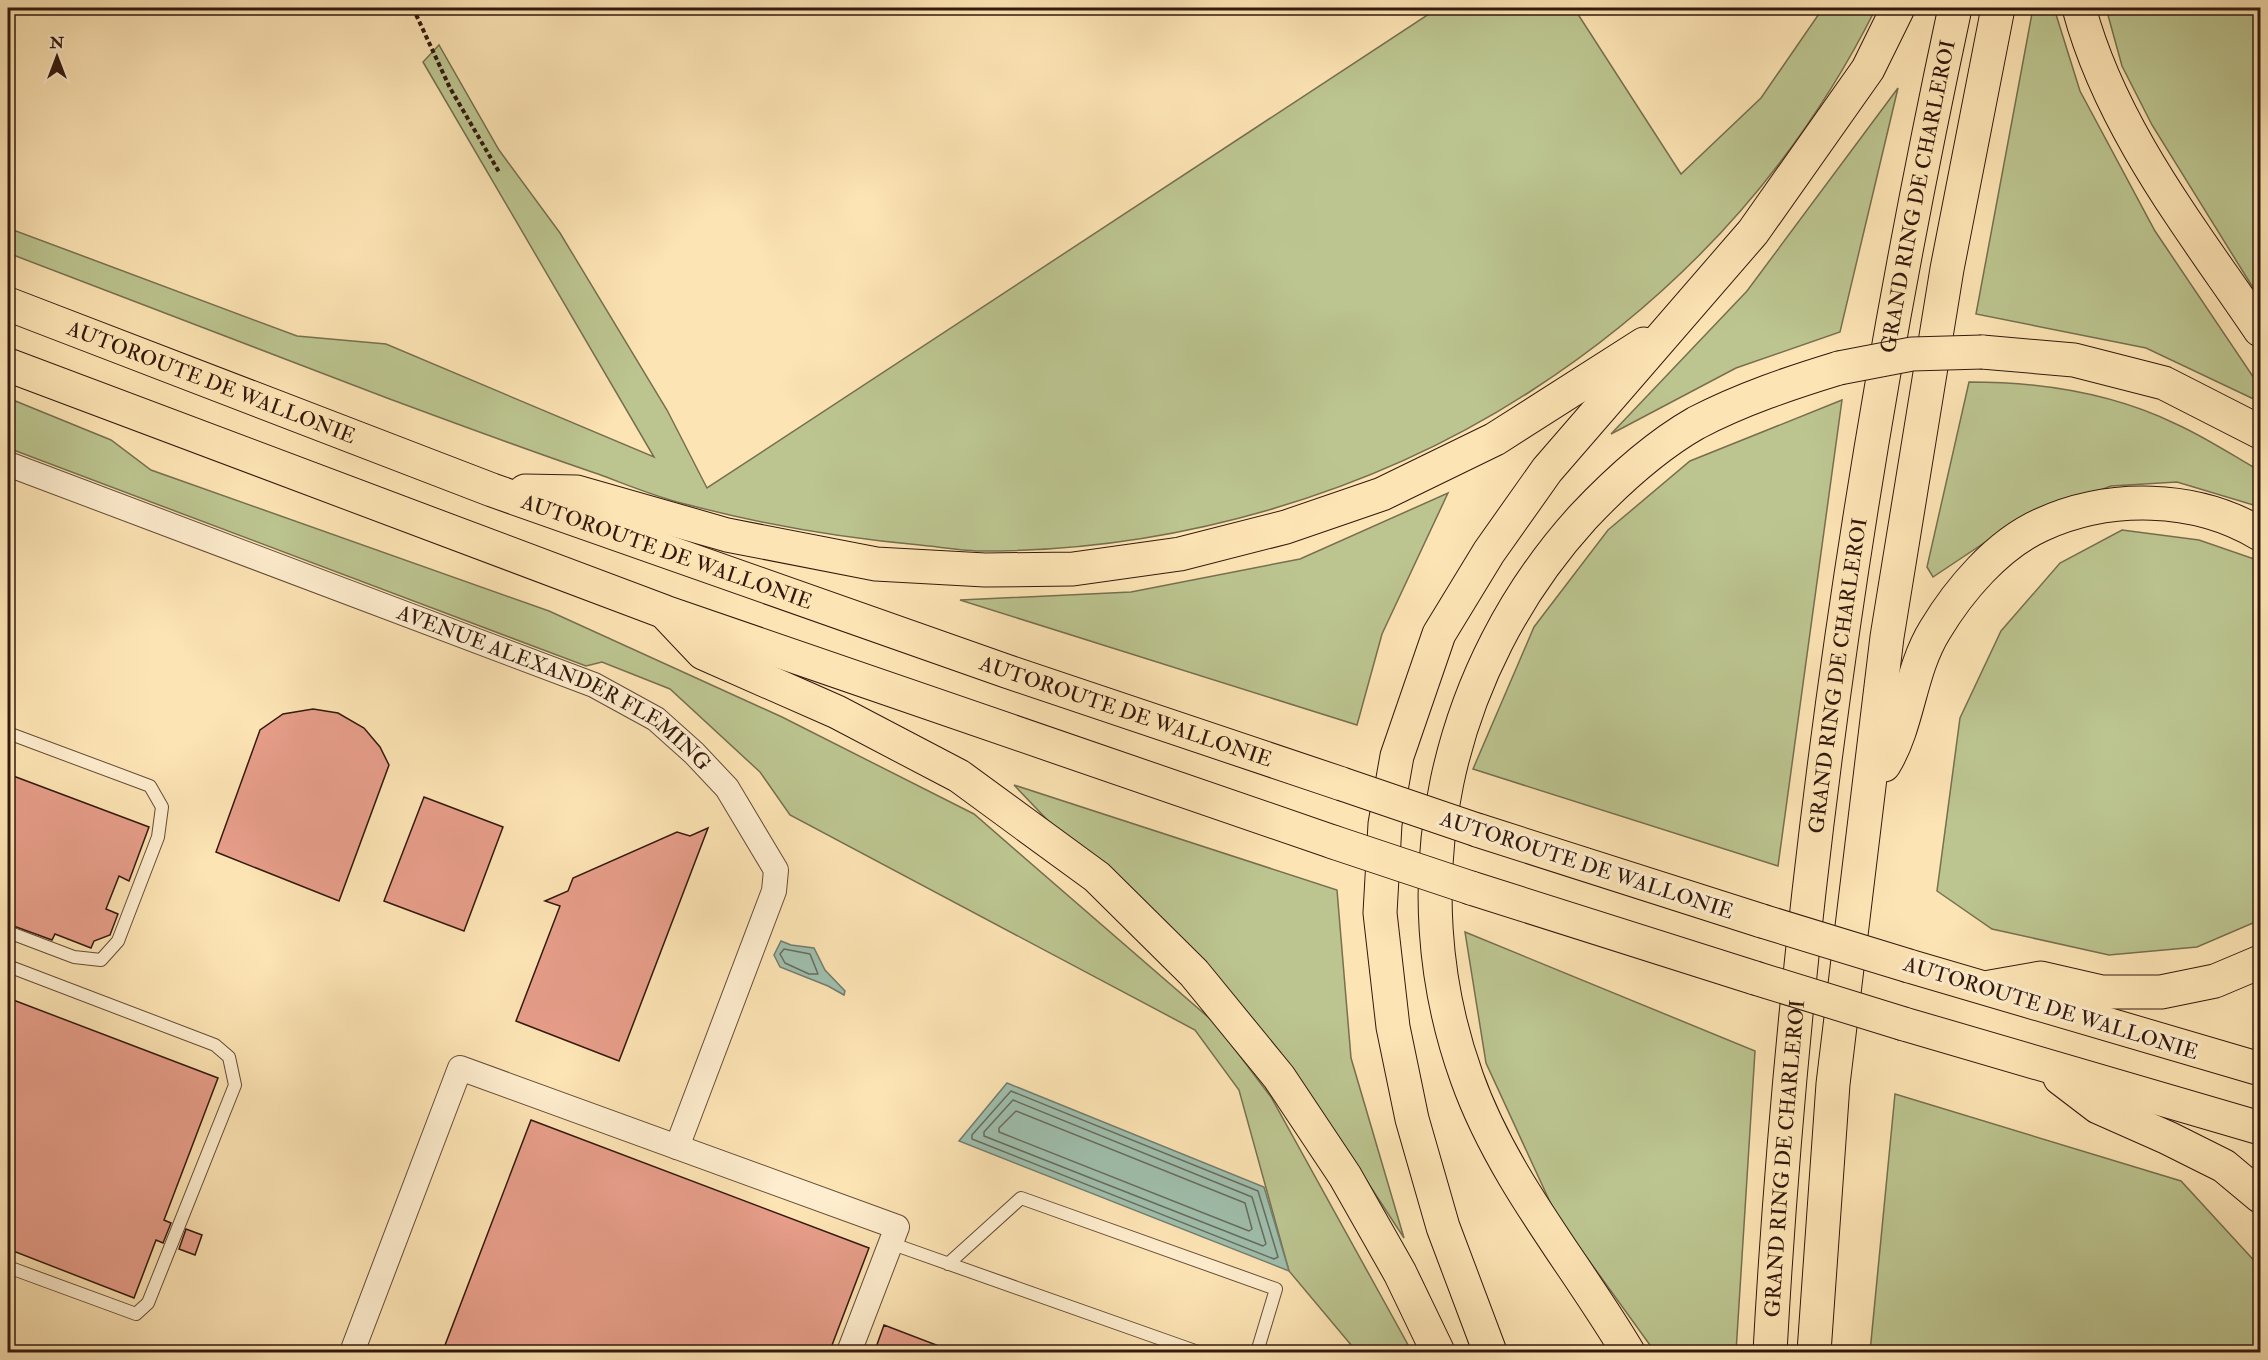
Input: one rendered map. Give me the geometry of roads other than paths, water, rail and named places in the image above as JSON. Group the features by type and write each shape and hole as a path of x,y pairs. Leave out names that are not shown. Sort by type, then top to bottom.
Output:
{"highway":[{"path":"1490,1353 1443,1227 1412,1119 1393,1027 1380,913 1385,824 1397,756 1439,634 1489,552 1547,470 1676,324 1753,232 1868,69 1898,8"},
{"name":"GRAND RING DE CHARLEROI","path":"1770,1353 1791,1080 1820,810 1839,664 1870,451 1903,263 1955,8"},
{"name":"GRAND RING DE CHARLEROI","path":"1814,1353 1833,1084 1871,788 1887,637 1947,269 1998,8"},
{"path":"2079,8 2098,67 2128,132 2260,330"},
{"name":"AUTOROUTE DE WALLONIE","path":"8,304 492,490 995,668 1477,830 1762,921 1982,989 2260,1069"},
{"path":"492,490 577,492 727,535 876,564 985,570 1083,568 1180,554 1286,527 1382,494 1495,439 1676,324"},
{"path":"1628,1353 1597,1300 1536,1214 1499,1150 1466,1077 1445,1001 1434,920 1437,836 1448,772 1486,662 1515,606 1556,548 1598,502 1646,458 1695,424 1765,391 1839,368 1912,354 1982,352 2074,360 2164,383 2260,432"},
{"path":"8,365 665,612 1333,842 1471,888 1904,1024 2260,1128"},
{"path":"1871,788 1896,746 1912,681 1935,630 1954,601 1986,566 2032,531 2071,514 2141,502 2176,505 2209,513 2260,534"},
{"path":"665,612 704,653 837,712 959,776 1097,877 1194,973 1279,1077 1350,1186 1400,1273 1438,1353"},
{"path":"1982,989 2041,978 2102,992 2161,992 2214,981 2260,962"},
{"path":"2047,1067 2098,1107 2199,1152 2224,1166 2260,1196"},
{"path":"1820,1257 1837,1353"}],"street":[{"name":"AVENUE ALEXANDER FLEMING","path":"8,464 594,685 656,719 694,753 727,788 776,870 774,891 677,1147"},
{"path":"352,1353 460,1068 897,1227 849,1353"}],"lane":[{"path":"8,733 150,786 162,807 158,837 118,941 101,960 74,957 8,932"},
{"path":"8,966 215,1045 230,1057 235,1085 148,1303 136,1314 8,1266"},
{"path":"948,1264 1021,1198 1276,1288 1257,1353"},
{"path":"891,1243 1198,1353"}],"water":[{"path":"781,941 791,945 814,948 825,970 845,991 844,995 828,986 780,967 774,955"},
{"path":"1007,1083 1264,1187 1289,1271 959,1141"}]}
